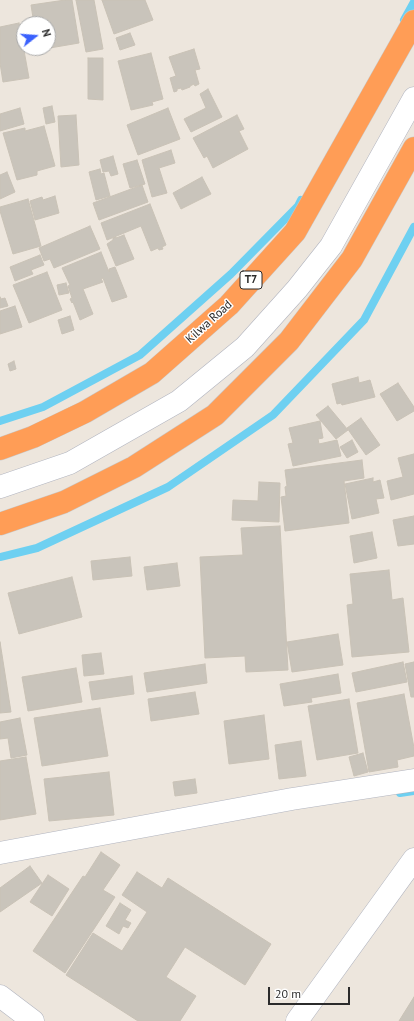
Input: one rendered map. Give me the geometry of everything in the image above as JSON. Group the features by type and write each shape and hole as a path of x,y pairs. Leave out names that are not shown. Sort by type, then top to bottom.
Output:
{"highway":[{"name":"Kilwa Road","path":"0,449 33,437 85,412 152,373 229,305 295,232 414,21"},
{"path":"0,524 64,502 134,467 215,415 289,341 352,259 414,148"}],"street":[{"path":"0,487 70,463 179,401 245,347 298,289 331,246 414,98"},
{"path":"0,853 292,799 414,780"},
{"path":"297,1021 414,859"},
{"path":"0,996 20,1017"}],"building":[{"path":"72,0 79,43 56,47 56,16 33,16 31,5"},
{"path":"76,0 94,0 103,49 86,52"},
{"path":"102,0 145,0 153,20 114,34"},
{"path":"16,24 16,56 25,56 29,78 3,82 0,63 0,27"},
{"path":"130,33 135,45 120,50 116,38"},
{"path":"194,49 200,69 195,70 199,84 195,86 194,84 182,90 181,88 177,89 177,91 174,92 170,78 176,76 169,57"},
{"path":"151,53 163,99 152,102 153,105 131,110 118,61"},
{"path":"88,58 103,58 103,100 88,99"},
{"path":"208,89 222,117 191,132 184,119 206,108 200,94"},
{"path":"52,106 55,122 46,124 43,108"},
{"path":"20,108 24,124 0,131 0,114"},
{"path":"168,108 180,139 138,155 127,125"},
{"path":"76,115 79,165 61,167 58,116"},
{"path":"237,115 244,129 239,131 248,149 213,168 207,156 204,158 193,138"},
{"path":"44,126 55,166 37,171 37,175 17,180 3,133 25,128 25,131"},
{"path":"171,150 175,163 159,168 167,193 152,197 142,160"},
{"path":"113,156 118,174 111,176 109,171 103,172 100,160"},
{"path":"137,160 145,184 130,188 123,164"},
{"path":"100,169 101,174 104,173 110,196 96,200 89,172"},
{"path":"7,172 15,192 0,199 0,175"},
{"path":"202,177 211,194 181,209 173,193"},
{"path":"142,185 148,202 99,220 93,203"},
{"path":"55,196 59,213 35,220 30,201 42,197 43,200"},
{"path":"28,199 41,246 13,254 0,207"},
{"path":"150,204 166,245 162,247 163,249 159,250 158,248 151,251 141,226 107,240 101,223"},
{"path":"90,226 100,249 54,268 50,259 44,261 39,248"},
{"path":"124,235 134,259 116,266 107,244 113,240 113,238"},
{"path":"101,252 109,272 109,269 115,267 127,297 112,302 103,278 101,279 103,282 83,289 93,314 80,320 73,302 72,303 70,299 72,298 68,286 70,285 62,268"},
{"path":"40,255 44,265 31,270 33,274 15,281 10,267"},
{"path":"47,272 62,310 29,323 13,285"},
{"path":"66,283 69,293 59,295 57,285"},
{"path":"0,297 1,299 5,298 8,306 0,308"},
{"path":"15,306 22,327 0,334 0,311"},
{"path":"70,316 74,330 62,334 58,320"},
{"path":"14,361 16,369 10,371 8,364"},
{"path":"358,377 359,383 370,380 375,397 342,405 341,403 337,404 332,384"},
{"path":"398,383 414,407 414,411 397,421 380,394"},
{"path":"328,406 348,430 336,439 316,415"},
{"path":"361,418 380,445 366,455 347,428"},
{"path":"320,421 323,438 318,439 319,444 337,440 341,456 293,466 288,444 293,443 289,428"},
{"path":"352,440 358,452 347,458 340,447"},
{"path":"414,454 414,494 391,500 387,481 403,477 398,458"},
{"path":"362,460 364,478 344,481 349,523 285,531 281,497 286,496 285,487 287,486 285,470"},
{"path":"373,478 373,482 380,480 384,498 376,499 379,513 352,519 345,484"},
{"path":"259,482 280,483 279,522 232,520 233,500 258,501"},
{"path":"414,516 414,544 398,546 393,520"},
{"path":"280,526 288,670 246,672 245,656 205,658 200,557 243,555 241,528"},
{"path":"372,532 377,558 354,563 350,536"},
{"path":"130,557 132,576 93,580 91,561"},
{"path":"177,563 180,586 147,590 144,567"},
{"path":"389,570 392,600 403,598 409,652 352,657 347,605 353,604 350,574"},
{"path":"72,577 82,617 19,634 8,593"},
{"path":"338,634 343,665 292,672 287,642"},
{"path":"0,642 11,712 0,713"},
{"path":"101,653 104,674 84,676 82,655"},
{"path":"403,662 407,682 356,692 352,673"},
{"path":"414,662 414,697 411,697 405,664"},
{"path":"205,664 207,683 147,692 144,673"},
{"path":"76,668 82,702 28,711 22,677"},
{"path":"338,674 341,693 311,698 312,702 284,706 280,684"},
{"path":"132,676 134,694 92,700 89,682"},
{"path":"195,692 199,714 151,721 148,699"},
{"path":"404,694 414,748 414,756 397,760 398,767 369,772 357,703"},
{"path":"349,699 358,753 317,760 308,706"},
{"path":"100,708 108,756 42,766 34,718"},
{"path":"264,715 269,759 229,764 224,721"},
{"path":"20,718 27,755 11,758 8,738 0,739 0,722"},
{"path":"301,741 306,776 279,779 275,745"},
{"path":"363,753 368,772 354,776 349,757"},
{"path":"26,757 36,814 0,820 0,761"},
{"path":"109,772 114,815 49,821 44,779"},
{"path":"195,779 197,793 175,796 173,782"},
{"path":"101,852 120,865 103,890 115,897 65,973 33,951 83,876 85,877"},
{"path":"30,866 42,883 0,912 0,888"},
{"path":"137,872 162,888 168,878 271,944 245,985 185,947 166,977 196,996 180,1021 138,1021 66,975 93,933 122,951 147,912 122,895"},
{"path":"48,875 69,889 52,916 30,902"},
{"path":"120,903 131,910 125,920 131,923 128,928 123,926 119,934 106,926"},
{"path":"414,997 414,1021 399,1021"}],"waterway":[{"path":"404,20 414,2"},
{"path":"0,421 43,407 140,355 231,274 298,206 301,200"},
{"path":"0,557 37,548 168,487 273,415 364,320 414,227"},
{"path":"400,793 414,791"}]}
